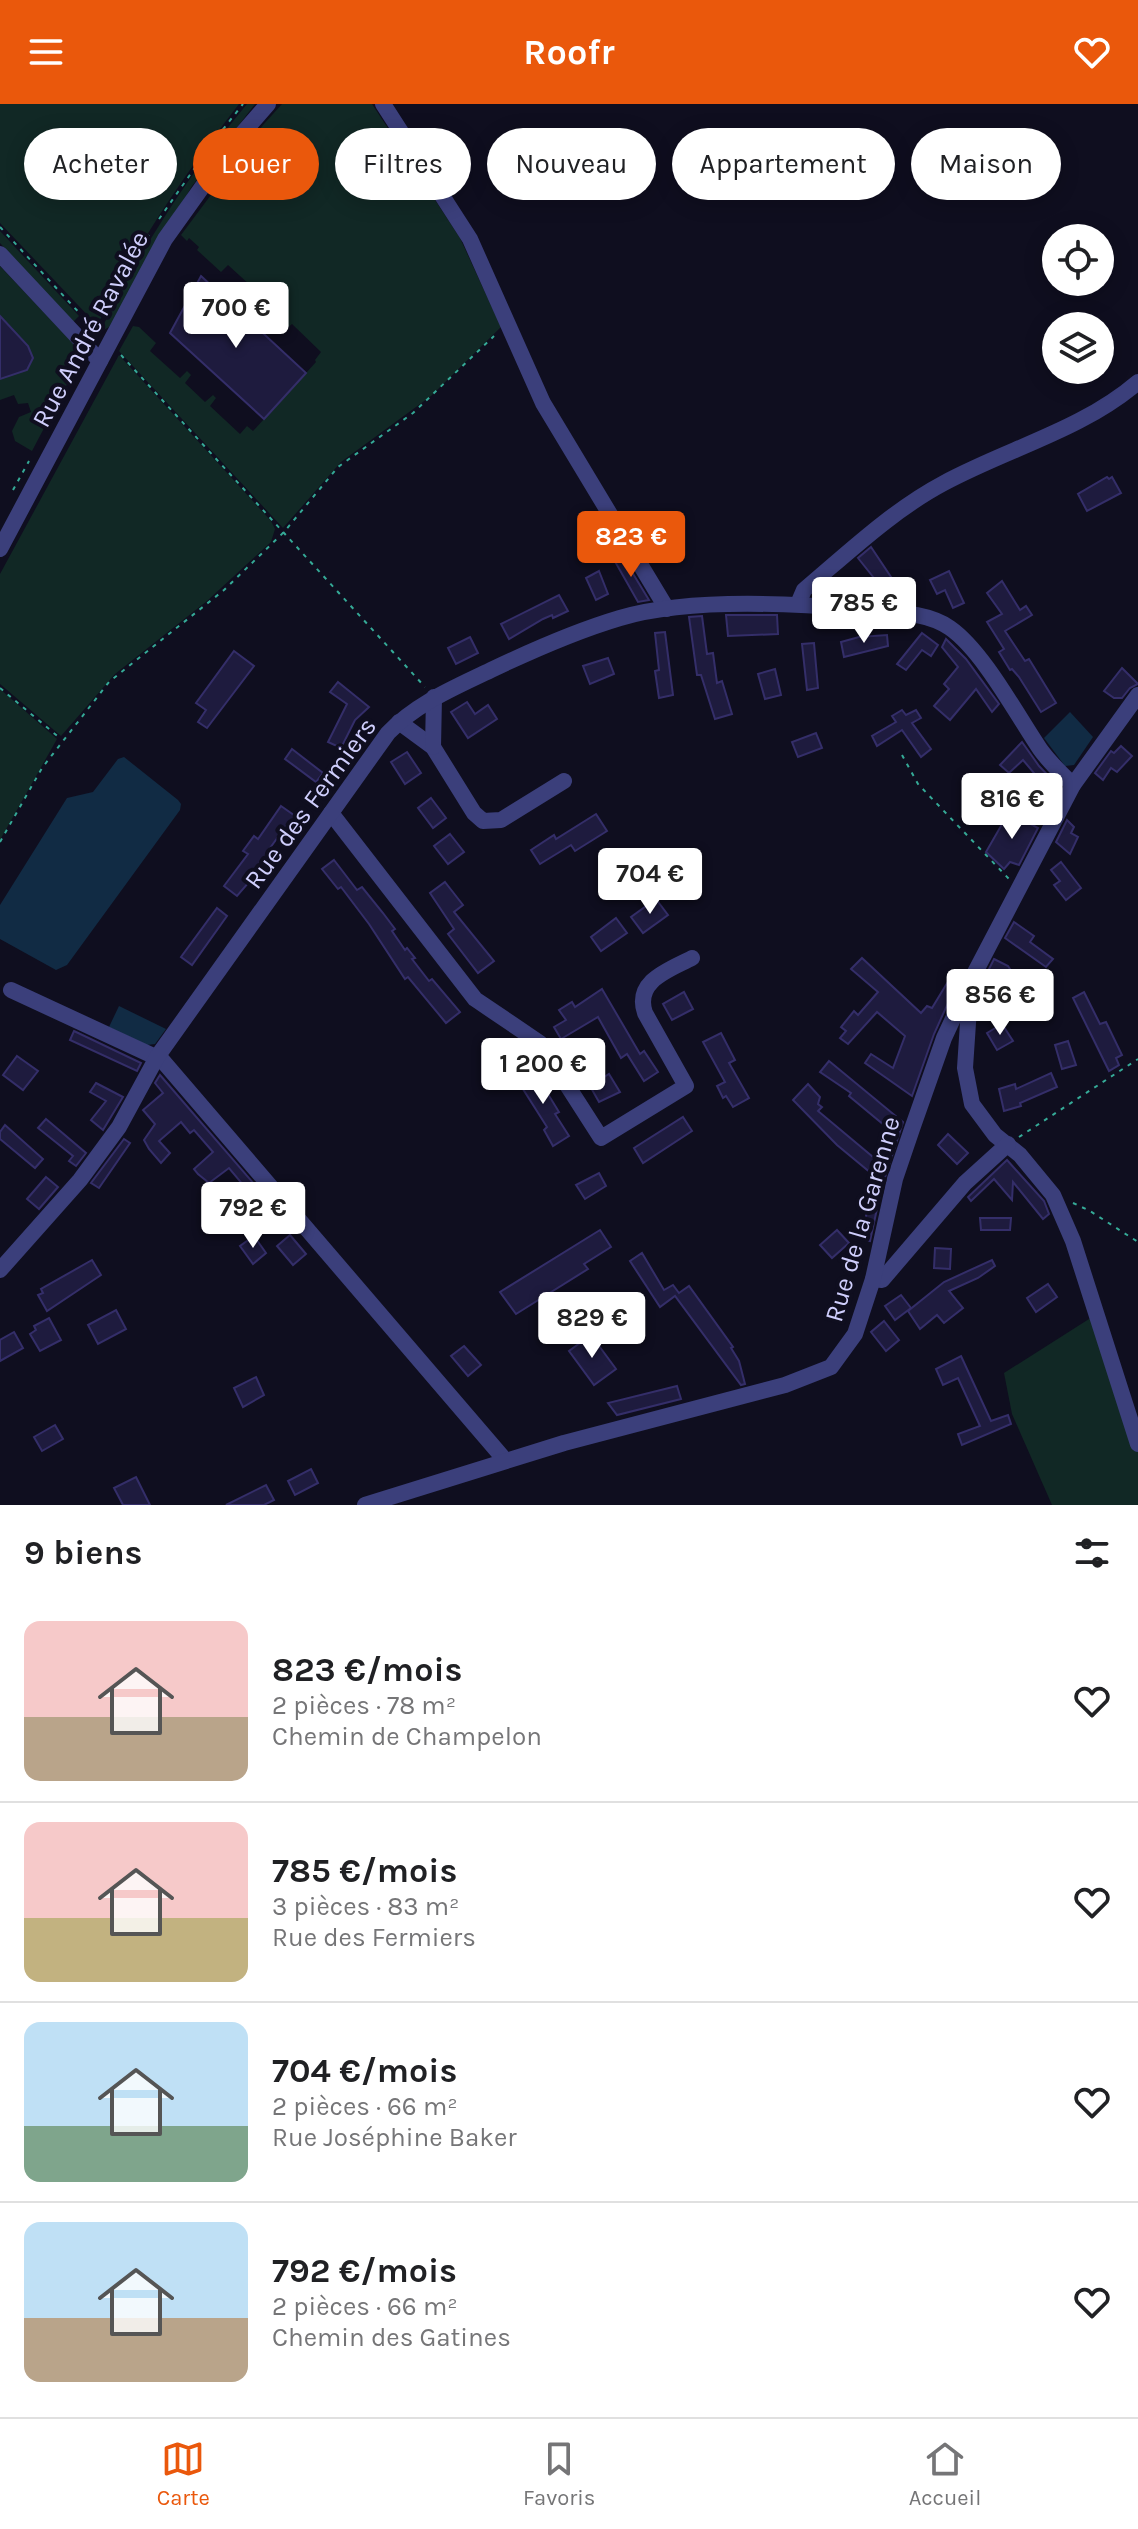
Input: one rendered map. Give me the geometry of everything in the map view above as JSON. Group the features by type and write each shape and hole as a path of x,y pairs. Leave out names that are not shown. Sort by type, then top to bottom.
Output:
{"street":[{"name":"Rue André Ravalée","path":"0,549 100,361 103,337 165,239 233,144 268,104"},
{"path":"383,104 470,239 543,403 667,609"},
{"path":"0,254 100,361"},
{"path":"798,604 804,590 876,529 942,484 1073,424 1114,402 1138,382"},
{"name":"Rue des Fermiers","path":"0,1270 80,1180 119,1127 157,1057 377,747 399,722 434,697 553,641 622,617 667,609 798,604 925,616 949,627 962,638 1043,754 1073,785"},
{"name":"Rue de la Garenne","path":"365,1505 505,1460 785,1385 831,1367 855,1334 873,1279 895,1179 944,1038 1073,785 1138,695"},
{"path":"433,747 434,697"},
{"path":"399,722 433,747 474,813 483,821 501,820 564,781"},
{"path":"331,813 470,994 540,1043 601,1138 686,1086 645,1013 642,1000 652,980 692,958"},
{"path":"971,980 965,1068 972,1104 995,1135 1008,1144 1053,1195 1073,1241 1138,1444"},
{"path":"11,990 157,1057 505,1460"},
{"path":"873,1279 882,1280 965,1183 1008,1144"}],"path":[{"path":"0,227 434,697"},
{"path":"0,842 34,781 62,740 109,682 224,590 284,532 338,467 420,407 482,346 508,327"},
{"path":"0,688 62,740"},
{"path":"902,755 918,784 1001,873 1019,887"},
{"path":"1008,1144 1138,1059"},
{"path":"1053,1195 1090,1211 1138,1242"}],"green space":[{"path":"0,104 239,104 221,128 193,128 193,165 177,189 177,128 24,128 24,200 169,200 130,263 100,320 95,323 0,223"},
{"path":"247,104 255,104 237,128 228,128"},
{"path":"282,104 372,104 388,128 335,128 335,200 435,200 460,238 501,327 431,396 341,462 283,528 119,351 133,326 139,327 156,343 150,351 180,378 187,371 191,375 185,383 205,402 213,395 216,398 210,406 240,434 247,426 253,431 316,362 321,352 292,324 284,331 281,327 287,320 266,300 259,307 255,304 262,296 228,265 221,272 197,250 199,247 181,235 207,200 319,200 319,128 261,128"},
{"path":"193,175 193,185 109,327 100,332 132,272"},
{"path":"0,231 79,316 73,322 0,243"},
{"path":"0,266 83,354 32,451 15,441 12,431 19,417 31,412 28,403 18,404 14,395 0,400 0,379 27,370 33,358 28,346 0,316"},
{"path":"119,355 275,529 271,542 207,601 115,674 61,736 0,684 0,574"},
{"path":"0,689 57,739 0,840"},
{"path":"1100,1312 1138,1441 1138,1505 1052,1505 1012,1414 1004,1373"}],"water":[{"path":"1070,712 1093,737 1074,765 1065,766 1044,738"},
{"path":"124,757 178,800 180,810 67,965 56,970 0,939 0,905 67,798 93,792 118,759"},
{"path":"119,1006 166,1029 155,1044 147,1045 109,1027"}],"building":[{"path":"201,276 306,373 264,419 170,333"},
{"path":"0,316 28,346 33,358 27,370 0,379"},
{"path":"1112,477 1121,493 1087,511 1078,494"},
{"path":"871,547 901,592 890,598 858,558"},
{"path":"621,554 649,600 638,602 613,558"},
{"path":"599,571 608,594 596,600 586,578"},
{"path":"949,571 964,603 953,608 945,590 937,594 930,580"},
{"path":"1002,581 1020,610 1026,606 1032,615 1005,631 1025,661 1029,659 1056,703 1041,712 999,652 1004,649 987,622 1002,614 987,593"},
{"path":"559,595 568,611 543,619 509,639 501,624"},
{"path":"726,615 777,615 778,634 728,636"},
{"path":"702,616 707,654 713,653 717,683 722,681 732,714 715,719 701,675 697,675 689,617"},
{"path":"665,632 673,695 659,698 655,633"},
{"path":"922,633 938,645 931,656 922,650 906,670 897,664"},
{"path":"887,635 888,646 844,657 841,642"},
{"path":"470,637 478,653 456,664 448,648"},
{"path":"946,639 966,659 999,704 992,712 976,689 950,720 934,706 949,689 944,684 958,667 942,647"},
{"path":"814,643 818,688 807,690 802,644"},
{"path":"234,651 254,666 207,728 198,722 206,710 196,703"},
{"path":"608,658 614,674 590,684 583,666"},
{"path":"1122,668 1138,684 1122,698 1114,698 1104,691"},
{"path":"775,669 781,695 765,699 758,674"},
{"path":"338,682 369,707 355,720 341,748 328,742 347,704 330,692"},
{"path":"467,702 475,714 488,705 497,719 468,738 451,712"},
{"path":"902,710 906,715 916,710 921,718 912,723 931,749 921,757 902,730 877,746 872,736 896,722 892,716"},
{"path":"816,733 822,748 798,757 792,742"},
{"path":"1022,742 1059,787 1054,797 1023,760 1009,773 1000,765"},
{"path":"1121,746 1132,756 1117,772 1111,768 1103,780 1095,773 1111,751 1114,753"},
{"path":"292,749 323,773 316,782 285,759"},
{"path":"407,752 421,773 405,784 391,762"},
{"path":"431,798 446,818 433,828 418,808"},
{"path":"281,806 298,818 290,828 286,826 270,848 275,852 237,896 224,886 248,854 243,851 254,836 258,839"},
{"path":"1009,812 1038,828 1019,865 1010,862 1004,869 986,852"},
{"path":"596,814 607,831 575,851 571,845 540,864 531,850 554,835 556,839"},
{"path":"1067,820 1074,827 1071,833 1078,837 1070,854 1056,842"},
{"path":"450,834 464,852 448,864 434,846"},
{"path":"334,860 357,890 362,887 395,929 392,931 405,950 407,948 415,958 412,959 429,981 432,979 460,1012 446,1023 408,977 405,979 369,924 341,887 338,889 322,869"},
{"path":"1061,862 1081,888 1066,900 1054,885 1060,881 1051,870"},
{"path":"445,882 463,905 454,912 494,961 478,973 448,934 454,929 430,893"},
{"path":"656,899 668,915 643,933 631,917"},
{"path":"217,908 227,916 192,965 181,957"},
{"path":"616,918 627,933 601,951 591,937"},
{"path":"1014,922 1034,936 1030,942 1053,959 1046,967 1005,938"},
{"path":"862,958 921,1013 927,1006 932,1008 952,975 959,979 934,1034 912,1096 865,1063 871,1054 893,1068 905,1036 877,1012 848,1044 840,1038 846,1031 841,1027 854,1011 858,1015 878,992 851,969"},
{"path":"994,959 1008,966 1024,990 988,971"},
{"path":"602,989 640,1054 644,1051 658,1072 644,1081 627,1054 621,1058 598,1017 561,1039 554,1027 566,1020 559,1010 572,1002 575,1007"},
{"path":"684,992 693,1009 672,1020 663,1004"},
{"path":"1084,992 1100,1024 1106,1022 1122,1055 1116,1058 1119,1065 1109,1071 1073,998"},
{"path":"1002,1024 1013,1041 997,1050 987,1033"},
{"path":"74,1031 141,1063 137,1071 70,1040"},
{"path":"721,1033 735,1060 729,1063 749,1098 733,1107 726,1096 723,1098 717,1086 725,1082 703,1042"},
{"path":"1068,1041 1076,1065 1062,1069 1055,1045"},
{"path":"504,1042 515,1060 499,1070 488,1052"},
{"path":"17,1056 38,1071 23,1090 3,1075"},
{"path":"829,1061 903,1122 883,1183 837,1145 793,1100 808,1084 820,1097 818,1104 822,1107 818,1111 879,1162 896,1135 849,1096 851,1093 820,1072"},
{"path":"532,1068 559,1112 555,1114 569,1136 553,1146 544,1130 547,1127 516,1078"},
{"path":"1051,1073 1057,1087 1020,1103 1021,1106 1004,1111 999,1089 1015,1084 1016,1089"},
{"path":"609,1074 620,1092 599,1102 590,1086"},
{"path":"160,1075 267,1199 260,1205 229,1168 209,1183 198,1174 194,1169 213,1152 194,1130 190,1133 181,1122 159,1141 170,1153 161,1163 149,1149 144,1140 155,1124 143,1110 163,1093 155,1083"},
{"path":"96,1083 123,1097 103,1130 91,1120 106,1101 90,1092"},
{"path":"683,1117 692,1131 643,1163 634,1148"},
{"path":"46,1119 86,1153 76,1166 69,1161 73,1156 38,1128"},
{"path":"5,1125 43,1159 35,1168 0,1139"},
{"path":"948,1134 968,1153 957,1164 938,1145"},
{"path":"124,1139 130,1143 99,1188 91,1183"},
{"path":"1007,1160 1044,1201 1049,1214 1043,1219 1013,1182 1012,1200 994,1179 971,1201 968,1197"},
{"path":"599,1173 606,1186 585,1199 576,1185"},
{"path":"46,1177 58,1187 39,1209 27,1199"},
{"path":"871,1193 880,1195 870,1241 861,1239"},
{"path":"980,1218 1011,1218 1010,1230 981,1230"},
{"path":"600,1230 611,1247 584,1264 588,1269 516,1314 500,1292"},
{"path":"837,1230 849,1243 832,1258 820,1245"},
{"path":"290,1235 306,1254 293,1265 277,1246"},
{"path":"254,1236 266,1253 253,1264 240,1246"},
{"path":"935,1248 951,1249 950,1269 934,1268"},
{"path":"642,1253 664,1290 673,1285 679,1293 689,1286 733,1347 745,1384 741,1385 675,1296 660,1307 630,1261"},
{"path":"92,1260 101,1275 47,1311 38,1295 43,1293 41,1289"},
{"path":"992,1260 995,1266 978,1278 949,1291 963,1308 944,1323 937,1315 920,1329 908,1311 944,1282"},
{"path":"1048,1284 1057,1297 1036,1312 1027,1298"},
{"path":"901,1295 911,1308 895,1320 885,1306"},
{"path":"116,1310 126,1329 98,1344 88,1325"},
{"path":"49,1318 61,1340 40,1351 30,1334 36,1330 34,1326"},
{"path":"884,1321 899,1340 886,1351 871,1332"},
{"path":"14,1332 23,1348 0,1361 0,1340"},
{"path":"591,1335 616,1369 594,1385 569,1351"},
{"path":"464,1346 481,1365 468,1376 451,1356"},
{"path":"961,1356 991,1421 1008,1415 1011,1424 962,1445 958,1434 980,1426 958,1378 943,1385 936,1369"},
{"path":"256,1377 264,1395 243,1407 234,1388"},
{"path":"677,1386 681,1399 617,1415 608,1403"},
{"path":"55,1425 63,1439 42,1451 34,1437"},
{"path":"311,1469 318,1483 295,1495 288,1481"},
{"path":"136,1477 150,1505 123,1505 114,1488"},
{"path":"266,1485 274,1500 264,1505 226,1505"}]}
